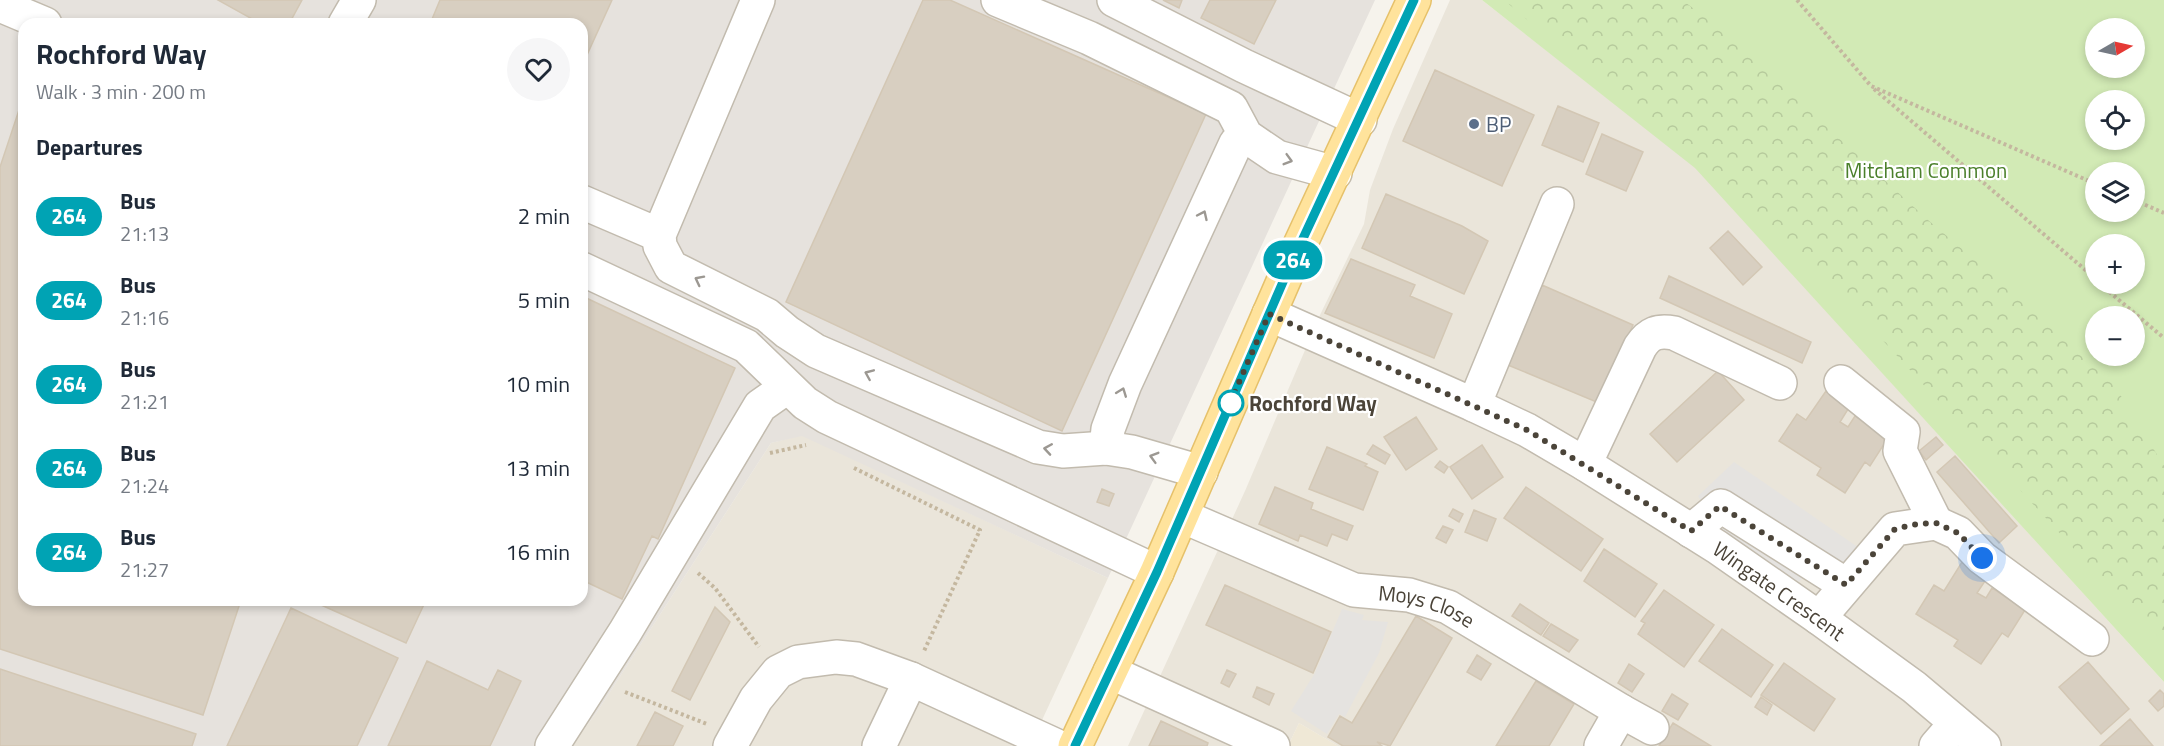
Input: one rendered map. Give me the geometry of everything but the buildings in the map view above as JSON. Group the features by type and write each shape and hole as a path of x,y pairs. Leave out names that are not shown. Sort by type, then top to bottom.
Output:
{"main road":[{"path":"1075,746 1157,572 1269,314 1414,0"}],"street":[{"path":"348,18 359,0"},
{"path":"758,0 659,235 660,246 671,267 767,315 816,351 1038,447 1063,452 1106,448 1151,456 1201,472"},
{"path":"998,0 1089,38 1231,108 1246,136 1277,157 1335,173"},
{"path":"1113,0 1244,66 1360,120"},
{"path":"0,5 31,18"},
{"path":"1106,448 1108,429 1130,374 1236,143 1246,136"},
{"path":"1474,405 1557,204"},
{"path":"588,205 659,235"},
{"path":"588,272 746,346 787,387 827,417 1157,572"},
{"name":"Wingate Crescent","path":"1269,314 1527,430 1585,464 1691,531 1819,618 1914,687 1946,734 1984,746"},
{"path":"1585,464 1640,347 1657,332 1674,333 1780,383"},
{"path":"1841,382 1904,432 1900,451 1936,523"},
{"path":"552,746 626,632 760,406 787,387"},
{"path":"1691,531 1720,506 1846,585"},
{"name":"Moys Close","path":"1182,516 1354,590 1409,595 1448,607 1652,728"},
{"path":"1819,618 1895,529 1936,523 1958,533 1982,558 2092,639"},
{"path":"733,741 756,699 778,672 798,662 836,657 878,666 911,679 1057,746"},
{"path":"1110,672 1273,746"},
{"path":"879,746 911,679"},
{"path":"1601,746 1621,711"}],"path":[{"path":"1797,0 1871,86 2085,270"},
{"path":"1871,86 2085,179"},
{"path":"2145,205 2164,213"},
{"path":"2112,294 2164,338"},
{"path":"764,463 770,453 804,444 814,449"},
{"path":"846,464 980,530 911,679"},
{"path":"704,563 698,573 715,588 778,672"},
{"path":"617,700 624,691 733,741"}],"shaded area":[{"path":"0,0 1375,0 1108,578 802,436 771,443 597,712 571,746 0,746"},
{"path":"1450,0 1482,0 1695,167 2164,682 2164,746 1338,746 1299,723 1288,746 1128,746 1245,491 1320,315 1364,224 1370,190 1393,129"},
{"path":"802,435 1108,578 1030,746 571,746 597,712 771,443"},
{"path":"1734,462 1881,563 1853,601 1850,611 1803,578 1797,583 1721,534 1698,496"},
{"path":"1342,609 1364,615 1362,620 1388,622 1379,653 1345,717 1339,714 1327,734 1291,711 1315,673"},
{"path":"1299,723 1338,746 1288,746"}],"green space":[{"name":"Mitcham Common","path":"1482,0 2164,0 2164,682 1695,168"},
{"path":"1504,0 1682,0 1716,25 1928,220 2085,353 2085,366 2100,366 2105,370 2164,466 2164,647 1799,249"}],"bus line":[{"name":"264","path":"1075,746 1157,572 1286,275 1414,0"}],"place":[{"name":"BP","path":"1474,124"},
{"name":"Rochford Way","path":"1231,403"}],"route":[{"path":"1231,403 1226,412 1269,314 1527,430 1691,531 1720,506 1846,585 1895,529 1917,524 1936,523 1958,533 1982,558"}]}
